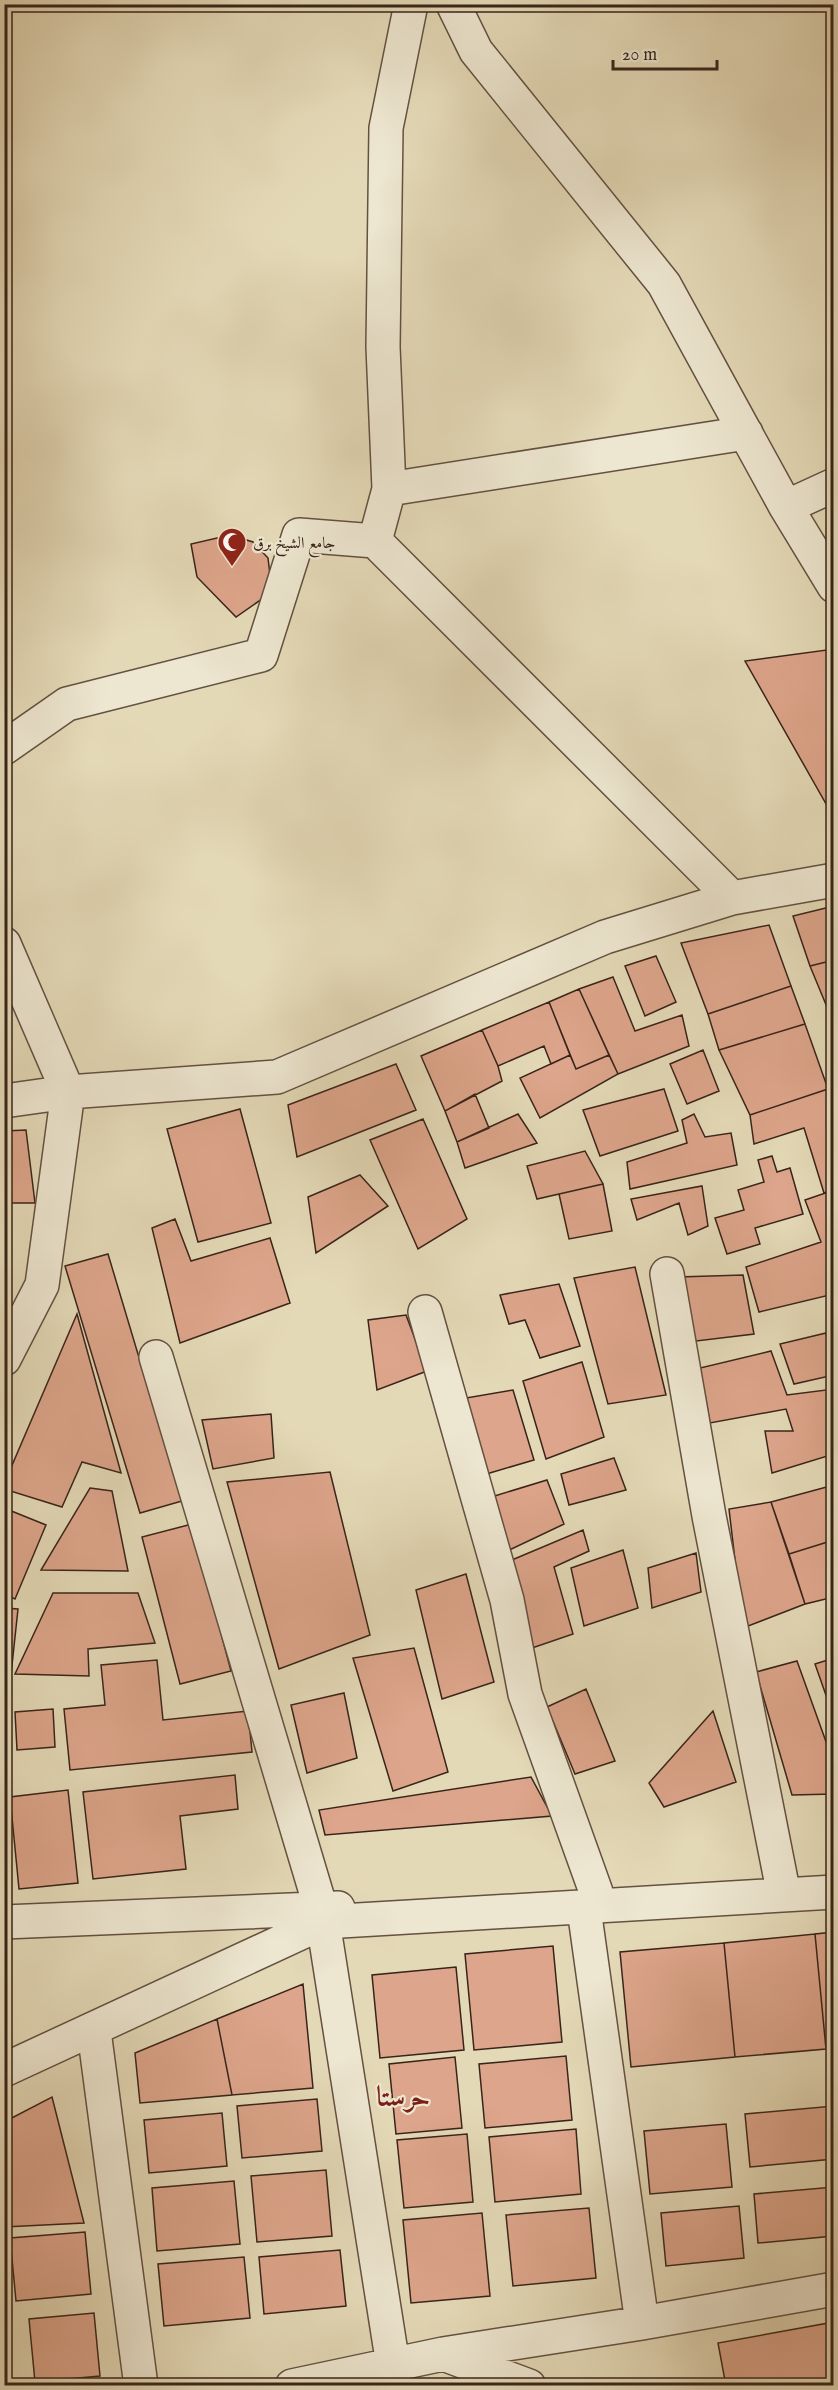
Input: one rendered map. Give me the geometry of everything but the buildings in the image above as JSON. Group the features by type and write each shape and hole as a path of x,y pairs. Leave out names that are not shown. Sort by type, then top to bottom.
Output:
{"street":[{"path":"375,541 389,489 383,347 386,128 411,4"},
{"path":"453,4 476,51 664,284 786,507 834,585"},
{"path":"389,489 746,433"},
{"path":"786,507 834,485"},
{"path":"4,748 67,704 261,656 299,535 375,541 732,898"},
{"path":"4,1101 68,1092 278,1077 605,937 732,898 834,880"},
{"path":"4,944 68,1092 42,1285 4,1359"},
{"path":"667,1274 709,1516 781,1880"},
{"path":"425,1312 507,1600 525,1694 590,1900 642,2323"},
{"path":"156,1357 322,1916 393,2365"},
{"path":"590,1900 834,1876"},
{"path":"4,1922 322,1916 590,1900 834,1892"},
{"path":"4,2070 94,2031 322,1916"},
{"path":"94,2031 141,2385"},
{"path":"313,2384 443,2354 642,2323 834,2289"},
{"path":"443,2354 529,2385"}],"place":[{"name":"جامع الشيخ برق","path":"232,568"}],"district":[{"name":"حرستا","path":"403,2096"}]}
